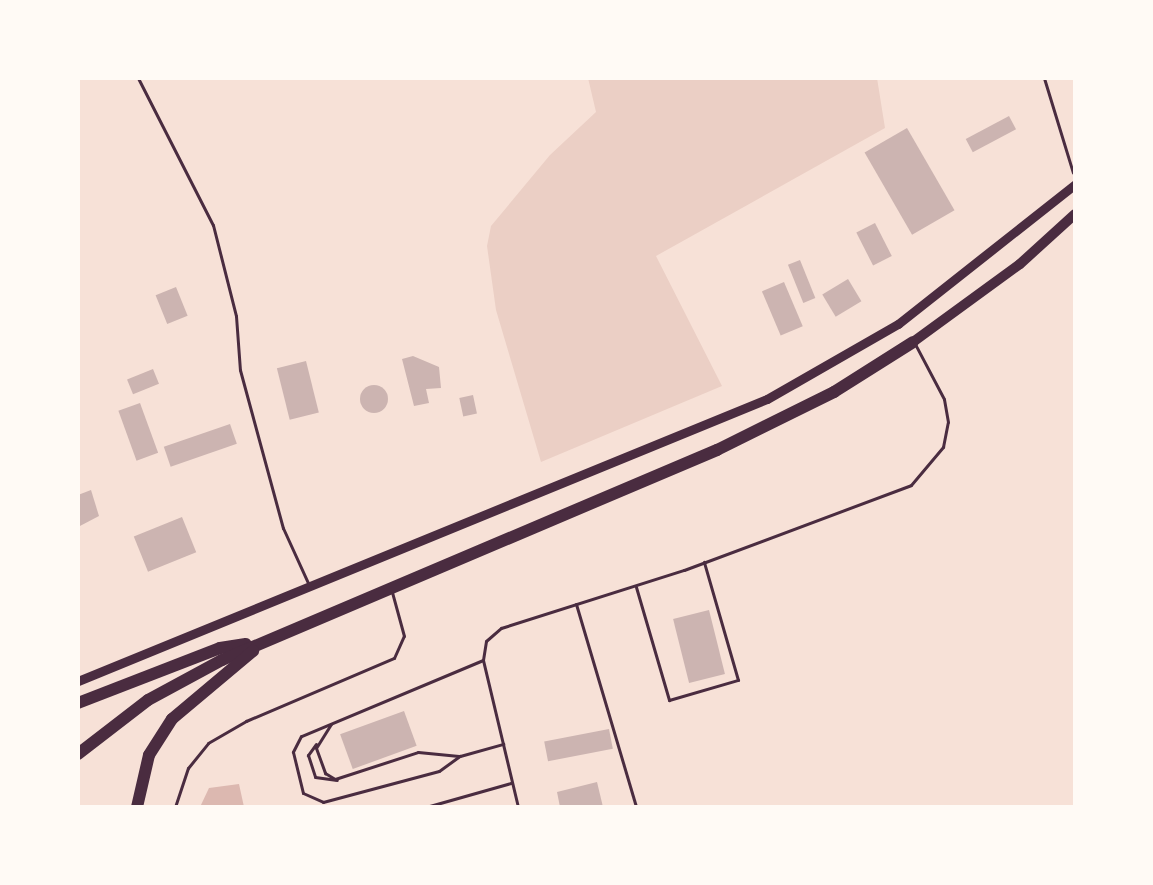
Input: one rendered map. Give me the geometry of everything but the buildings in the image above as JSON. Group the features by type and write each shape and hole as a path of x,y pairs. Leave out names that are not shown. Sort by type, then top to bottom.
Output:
{"highway":[{"path":"78,754 148,700 265,642 717,450 834,392 913,342"},
{"path":"78,703 220,648 265,642"},
{"path":"137,807 149,755 172,719 265,642"}],"main road":[{"path":"913,342 1020,264 1075,214"}],"street":[{"path":"78,681 609,466 814,375 898,324 1075,184"}],"lane":[{"path":"138,78 213,225 236,316 244,385 283,528 310,588"},
{"path":"518,807 483,660 486,641 501,628 636,586 911,485 930,468 943,447 948,422 944,399 913,342"},
{"path":"636,586 669,700 738,680 704,562"},
{"path":"175,807 188,768 208,743 246,721 394,658 404,636 391,589"},
{"path":"576,604 636,807"},
{"path":"483,660 306,732 294,746 303,793 312,801 323,802 439,771 460,756 503,744"},
{"path":"334,721 308,755 315,777 346,779 418,752 460,756"},
{"path":"318,741 325,773 346,779"},
{"path":"426,807 512,782"},
{"path":"444,807 447,801"}],"path":[{"path":"1044,78 1066,164 1075,176"}],"shaded area":[{"path":"588,78 877,78 885,128 656,256 722,386 541,462 496,310 487,246 491,226 550,155 596,112"},
{"path":"239,784 244,807 200,807 209,788"}]}
